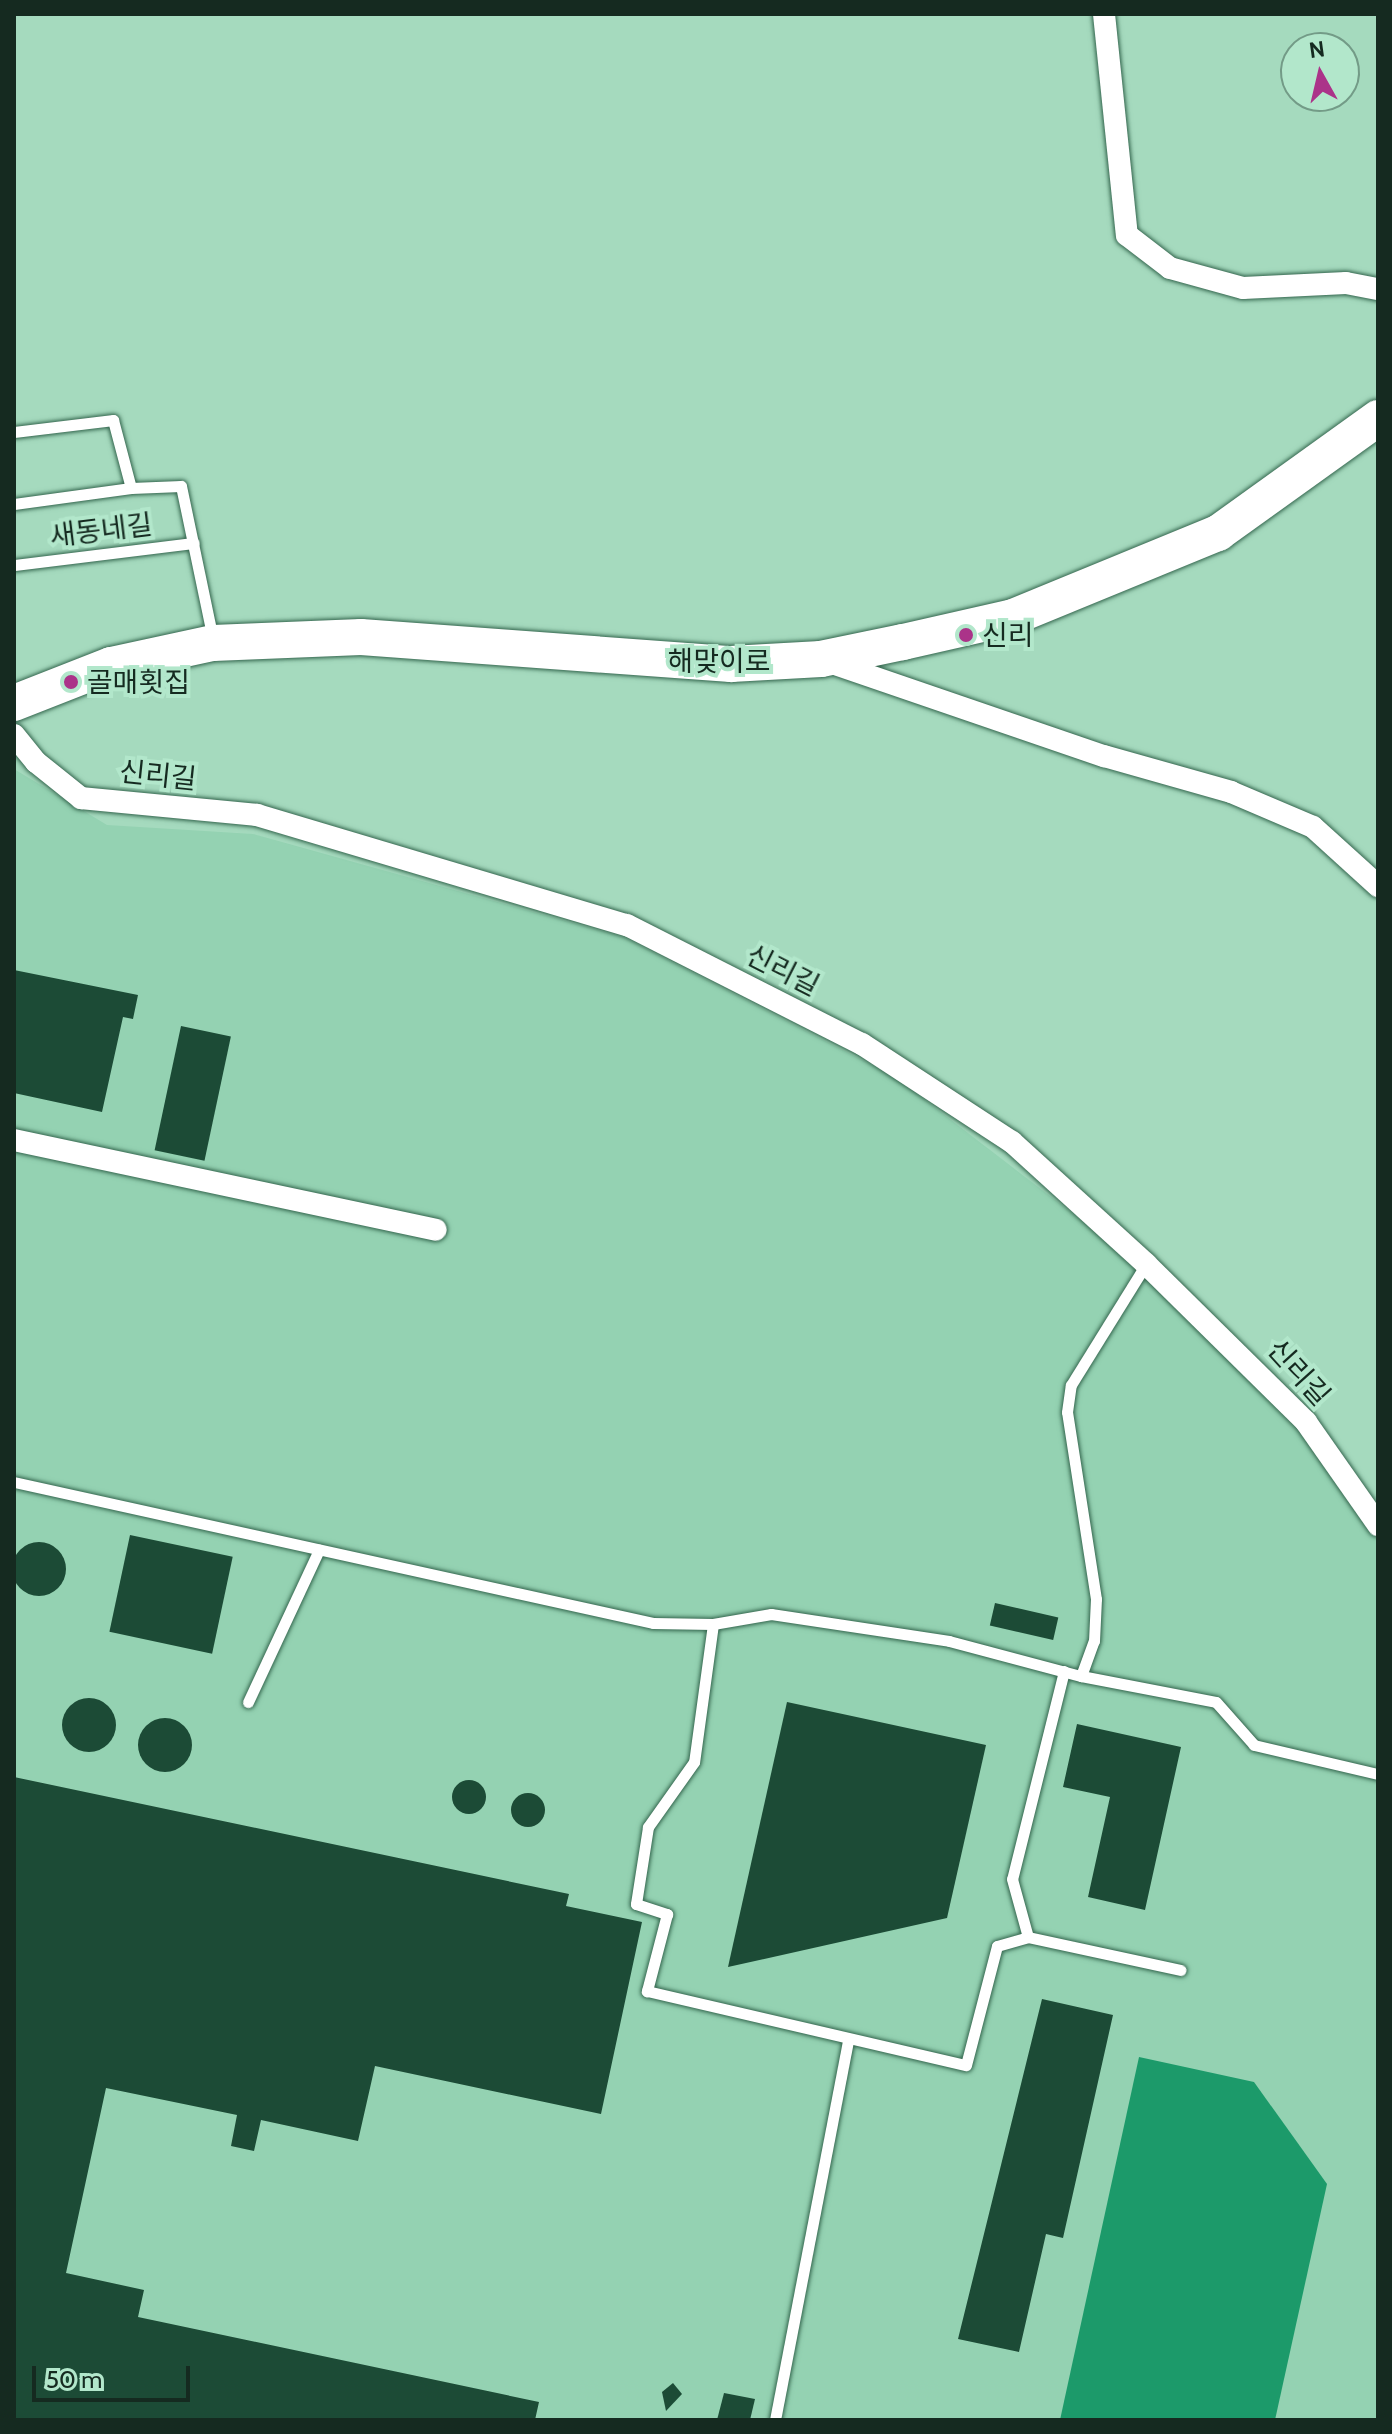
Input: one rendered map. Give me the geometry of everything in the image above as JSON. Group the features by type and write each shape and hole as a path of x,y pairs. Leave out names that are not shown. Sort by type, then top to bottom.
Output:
{"main road":[{"name":"해맞이로","path":"14,703 111,665 213,643 361,637 643,661 821,659 1013,617 1218,533 1378,418"}],"street":[{"path":"1104,14 1127,235 1170,268 1243,288 1346,283 1378,289"},
{"path":"821,659 1060,742 1231,792 1313,827 1378,886"},
{"name":"신리길","path":"14,735 81,798 257,815 627,925 862,1044 1012,1142 1146,1264 1306,1422 1378,1525"},
{"path":"14,1140 436,1230"}],"lane":[{"name":"새동네길","path":"14,432 113,420 131,488"},
{"name":"새동네길","path":"14,504 131,488 181,486 213,643"},
{"name":"새동네길","path":"14,565 194,543"},
{"path":"1081,1676 1094,1641 1096,1599 1067,1412 1071,1385 1146,1264"},
{"path":"14,1482 653,1623 713,1624 771,1614 949,1641 1081,1676 1216,1702 1254,1745 1378,1774"},
{"path":"248,1702 319,1550"},
{"path":"713,1624 694,1762 648,1827 636,1904 667,1914 647,1991 848,2042 966,2065 997,1946 1028,1937 1180,1970"},
{"path":"1028,1937 1012,1879 1064,1671"},
{"path":"775,2420 848,2042"}],"shaded area":[{"path":"14,769 107,825 253,834 623,937 895,1077 1142,1267 1300,1412 1378,1524 1378,2420 14,2420"},
{"path":"1139,2057 1254,2082 1327,2184 1275,2420 1060,2420"}],"building":[{"path":"14,970 138,995 133,1019 123,1017 102,1112 14,1093"},
{"path":"181,1026 231,1037 204,1161 155,1150"},
{"path":"130,1535 233,1557 212,1654 109,1632"},
{"path":"39,1542 58,1550 66,1569 58,1588 39,1596 20,1588 12,1569 20,1550"},
{"path":"995,1603 1058,1618 1053,1640 990,1625"},
{"path":"89,1698 108,1706 116,1725 108,1744 89,1752 70,1744 62,1725 70,1706"},
{"path":"787,1702 986,1745 947,1918 728,1967"},
{"path":"165,1718 184,1726 192,1745 184,1764 165,1772 146,1764 138,1745 146,1726"},
{"path":"1077,1724 1181,1747 1145,1910 1088,1897 1110,1797 1063,1787"},
{"path":"14,1777 569,1894 566,1906 642,1922 601,2114 375,2066 358,2141 261,2120 254,2151 231,2146 237,2115 106,2088 66,2273 144,2290 138,2317 539,2402 535,2420 14,2420"},
{"path":"469,1780 481,1785 486,1797 481,1809 469,1814 457,1809 452,1797 457,1785"},
{"path":"528,1793 540,1798 545,1810 540,1822 528,1827 516,1822 511,1810 516,1798"},
{"path":"1042,1999 1113,2015 1063,2238 1046,2234 1019,2352 958,2339"},
{"path":"673,2383 682,2394 666,2411 662,2392"},
{"path":"724,2393 755,2399 750,2420 717,2420"}],"place":[{"name":"신리","path":"966,635"},
{"name":"골매횟집","path":"71,682"}]}
